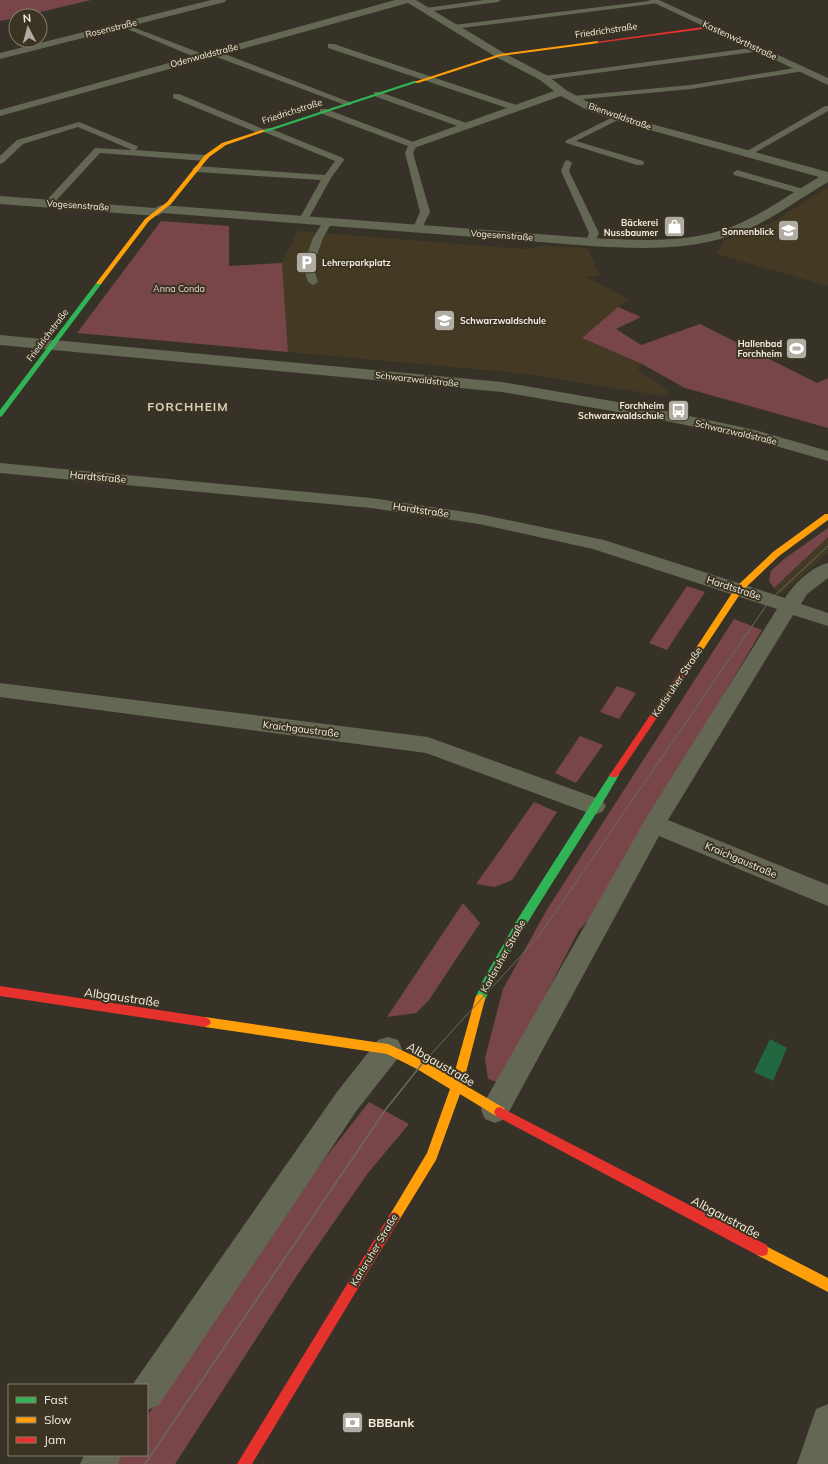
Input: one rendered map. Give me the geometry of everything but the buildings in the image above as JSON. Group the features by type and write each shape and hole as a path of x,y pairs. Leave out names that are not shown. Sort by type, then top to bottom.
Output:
{"street":[{"name":"Rosenstraße","path":"0,56 222,0"},
{"name":"Bienwaldstraße","path":"409,0 500,55 544,78 562,92 593,109 618,118 828,176"},
{"name":"Odenwaldstraße","path":"0,113 200,56 409,0"},
{"name":"Kastenwörthstraße","path":"655,1 828,82"},
{"name":"Friedrichstraße","path":"0,414 147,220 168,205 205,158 224,144 500,55 710,27"},
{"path":"413,145 562,92"},
{"name":"Vogesenstraße","path":"0,200 418,228 591,242 676,244 721,235 755,222 828,176"},
{"name":"Schwarzwaldstraße","path":"0,340 434,380 502,388 660,415 755,435 828,456"},
{"name":"Hardtstraße","path":"0,468 371,503 479,519 597,544 739,589 828,620"},
{"name":"Karlsruher Straße","path":"244,1464 432,1156 457,1086 478,1003 486,985 521,922 594,806 739,589 776,554 828,516"},
{"path":"495,1110 654,824 781,617 800,590 828,569"},
{"name":"Kraichgaustraße","path":"0,690 428,745 594,806"},
{"name":"Kraichgaustraße","path":"654,824 828,896"},
{"name":"Albgaustraße","path":"0,991 388,1049 422,1065 495,1110 828,1285"},
{"path":"148,1391 347,1101 388,1049"},
{"path":"815,1464 828,1421"}],"lane":[{"path":"426,10 498,0"},
{"path":"454,27 655,1"},
{"path":"122,25 200,56"},
{"path":"331,46 516,108"},
{"path":"544,78 758,49"},
{"path":"214,53 348,103"},
{"path":"573,98 692,87 801,69"},
{"path":"377,94 466,126"},
{"path":"176,96 340,160 303,221"},
{"path":"746,154 828,108"},
{"path":"323,111 413,145 409,153 425,212 418,228"},
{"path":"618,118 569,141 640,163"},
{"path":"0,160 20,142 79,124 144,153"},
{"path":"49,203 98,150 205,158"},
{"path":"568,163 565,171 594,234 591,242"},
{"path":"196,169 328,178"},
{"path":"737,172 804,192"},
{"path":"313,282 308,266 318,238 327,222"}],"shaded area":[{"name":"Sonnenblick","path":"828,187 828,286 716,254 725,240 773,222"},
{"name":"Schwarzwaldschule","path":"298,231 524,249 545,246 587,248 600,276 586,277 630,300 625,302 582,338 642,364 638,370 669,390 664,396 528,374 288,352 282,263"},
{"path":"828,537 828,553 781,594 774,588"},
{"path":"770,1039 787,1048 773,1081 754,1072"}],"green space":[{"path":"0,0 91,0 48,10 48,8 8,8 8,20 0,21"},
{"name":"Anna Conda","path":"161,221 229,226 229,266 282,263 288,352 77,333"},
{"path":"618,307 641,317 616,329 641,345 700,324 817,383 828,378 828,428 685,388 642,364 582,338"},
{"path":"828,528 828,537 774,588 769,581 771,571 784,559"},
{"path":"687,586 705,592 667,650 649,643"},
{"path":"734,619 762,630 710,717 603,905 579,930 500,1083 488,1079 485,1058 503,989 546,911"},
{"path":"617,686 636,693 619,719 600,712"},
{"path":"580,736 603,745 576,783 555,773"},
{"path":"534,802 557,812 512,880 495,887 476,884"},
{"path":"463,903 480,923 429,1000 416,1013 387,1017"},
{"path":"369,1102 409,1124 368,1173 298,1274 175,1464 114,1464 119,1456 148,1456 148,1415 315,1171"}],"tram line":[{"path":"421,1065 539,936 770,600 828,546"},
{"path":"145,1464 386,1109 422,1064"}],"traffic: fast":[{"path":"264,131 416,82"},
{"path":"0,415 99,283"},
{"path":"480,999 486,985 521,923 614,775"}],"traffic: slow":[{"path":"416,82 500,55 598,42"},
{"path":"99,283 147,220 169,203 207,156 224,144 264,131"},
{"path":"698,651 739,589 776,554 828,516"},
{"path":"394,1218 432,1156 457,1086 480,999"},
{"path":"205,1022 388,1049 421,1065 500,1112"},
{"path":"762,1250 828,1285"}],"traffic: jam":[{"path":"598,42 710,27"},
{"path":"614,775 698,651"},
{"path":"0,991 205,1022"},
{"path":"500,1112 762,1250"},
{"path":"244,1464 394,1218"}],"place":[{"name":"Bäckerei Nussbaumer","path":"674,227"},
{"name":"Sonnenblick","path":"789,231"},
{"name":"Lehrerparkplatz","path":"307,262"},
{"name":"Schwarzwaldschule","path":"444,320"},
{"name":"Hallenbad Forchheim","path":"797,348"},
{"name":"Forchheim Schwarzwaldschule","path":"679,410"},
{"name":"BBBank","path":"353,1422"}],"district":[{"name":"FORCHHEIM","path":"188,406"}]}
